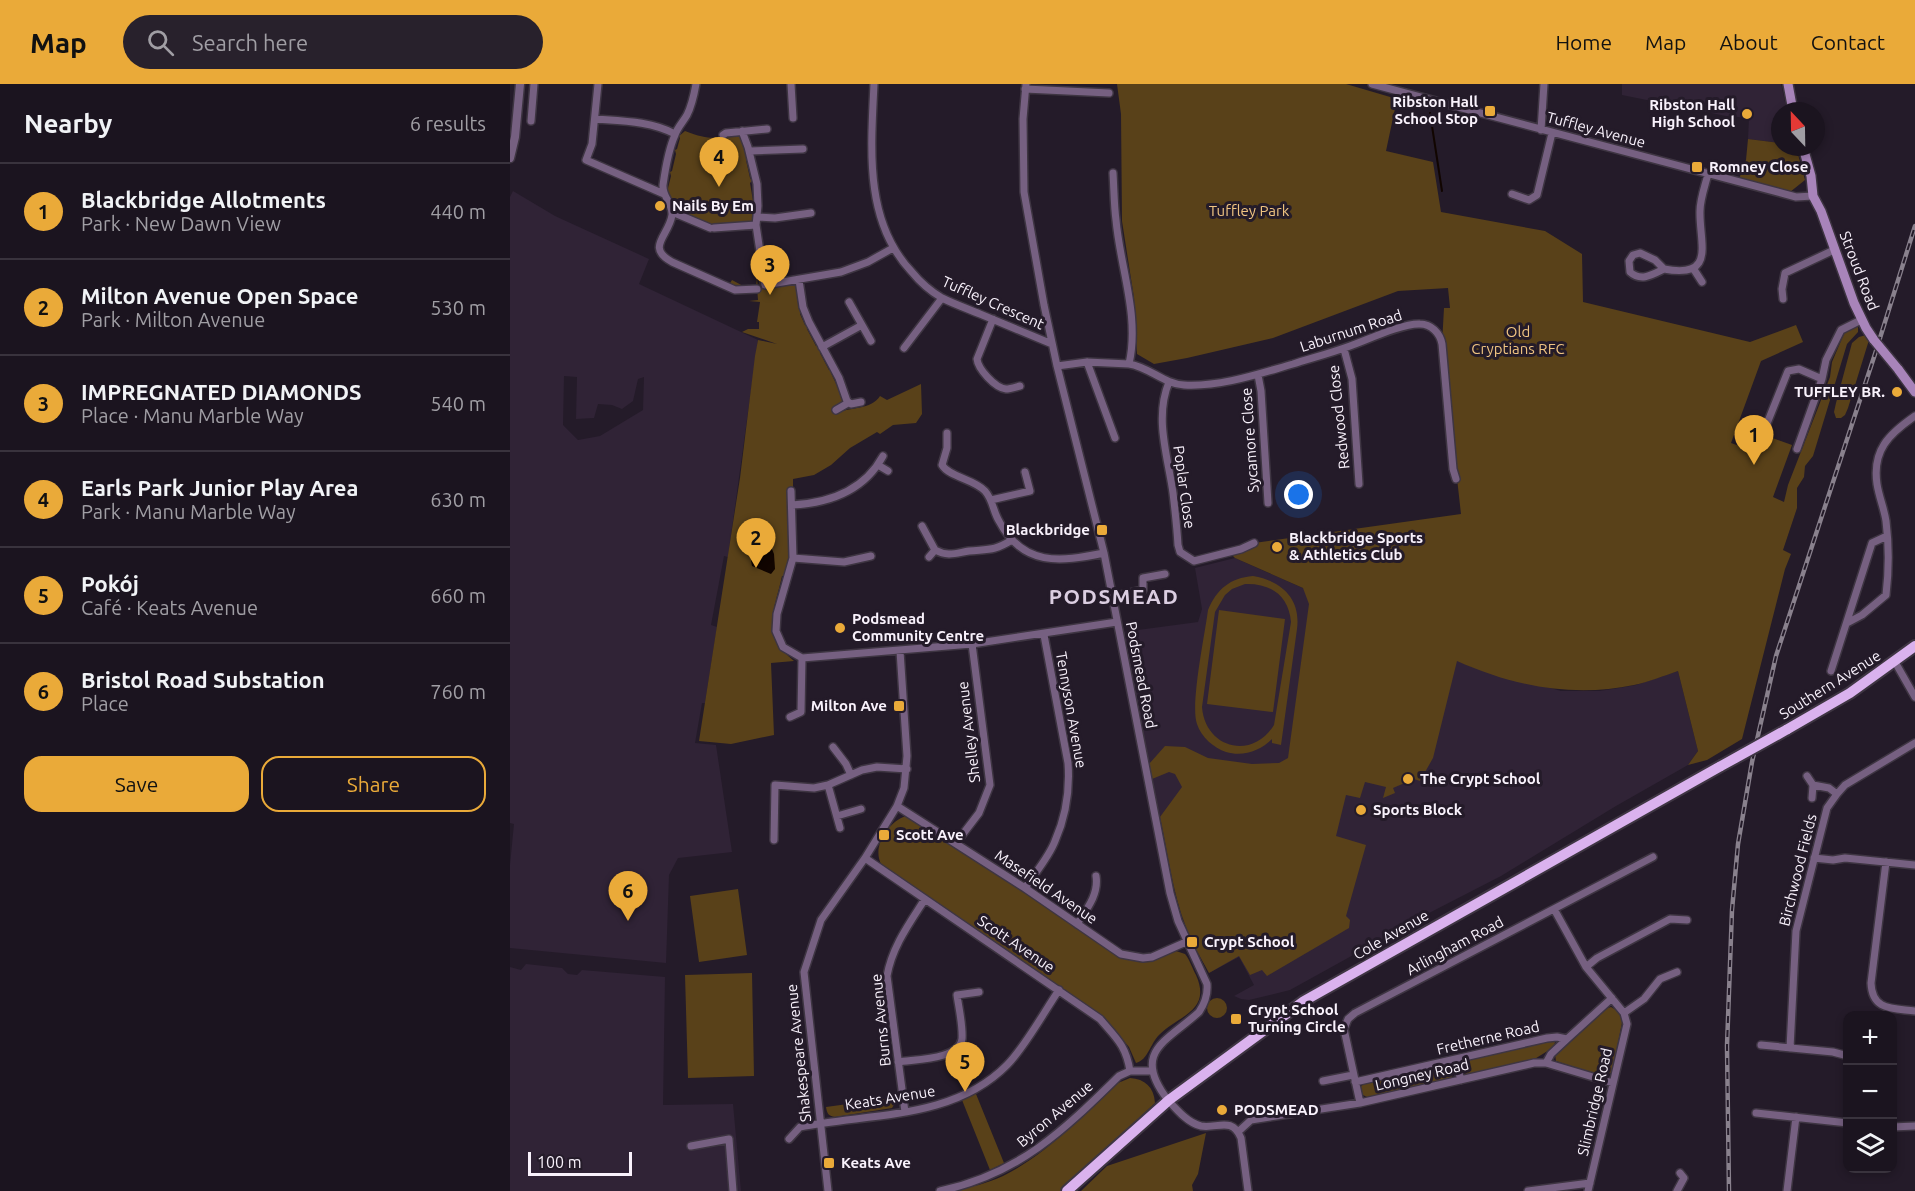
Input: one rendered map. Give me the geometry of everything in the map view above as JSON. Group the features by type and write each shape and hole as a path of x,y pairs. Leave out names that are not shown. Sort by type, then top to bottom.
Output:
{"highway":[{"name":"Southern Avenue","path":"1758,746 1837,702 1915,646"},
{"name":"Cole Avenue","path":"1067,1191 1169,1100 1304,1001 1758,746"}],"main road":[{"path":"1788,84 1791,102"},
{"name":"Stroud Road","path":"1805,156 1813,196 1821,211 1861,320 1915,392"}],"street":[{"path":"510,158 515,137 520,84"},
{"path":"531,121 534,84"},
{"path":"598,84 592,144 586,159 664,194"},
{"path":"696,84 688,112 675,134 663,182 664,194 672,212 659,246 659,252 663,257 735,290 757,289"},
{"path":"791,84 792,118"},
{"name":"Tuffley Crescent","path":"874,84 871,140 874,188 877,208 893,248 924,285 942,298 1052,344"},
{"name":"Tuffley Avenue","path":"1372,84 1796,197 1813,196"},
{"path":"1541,130 1544,84"},
{"path":"1025,86 1109,93"},
{"name":"Podsmead Road","path":"1025,86 1024,192 1052,344 1104,553 1174,910 1186,942 1203,974 1207,993 1199,1012 1157,1048 1152,1061 1152,1071"},
{"path":"595,119 641,123 662,127 675,134"},
{"path":"723,135 767,129"},
{"path":"742,131 750,152 758,198 756,225 765,285 851,269 893,248"},
{"path":"1512,194 1529,200 1537,195 1552,133"},
{"path":"750,152 803,149"},
{"path":"1113,173 1116,221 1130,298 1132,353 1129,364"},
{"path":"1664,269 1655,260 1640,253 1633,255 1629,261 1630,272 1635,277 1643,278 1664,269 1675,271 1693,268 1699,263 1704,247 1700,210 1708,174"},
{"path":"672,212 712,228 756,225"},
{"path":"758,217 775,218 811,213"},
{"path":"1110,245 1120,243"},
{"path":"1783,299 1785,273 1834,250"},
{"path":"1693,268 1702,282"},
{"path":"799,280 805,314 839,378 849,403"},
{"path":"904,348 942,298"},
{"path":"849,302 871,341"},
{"path":"993,319 977,359 980,369 999,387 1006,389 1020,386"},
{"path":"1797,449 1822,379 1826,360 1841,330 1861,320"},
{"name":"Laburnum Road","path":"1057,366 1087,362 1129,364 1141,366 1169,382 1184,385 1208,384 1258,375 1344,349 1415,324 1423,324 1436,331 1442,344 1453,469 1456,479"},
{"path":"822,347 862,326"},
{"name":"Redwood Close","path":"1344,349 1352,379 1359,484"},
{"path":"1087,362 1115,438"},
{"path":"1762,436 1788,371 1798,369 1822,379"},
{"name":"Sycamore Close","path":"1258,375 1268,504"},
{"name":"Poplar Close","path":"1169,382 1162,414 1162,429 1180,552 1194,561 1241,549 1254,543"},
{"path":"836,410 849,403 861,402"},
{"path":"1846,623 1862,615 1886,595 1889,555 1886,520 1877,484 1876,466 1880,449 1889,437 1915,416"},
{"path":"947,433 947,448 942,465 945,470 975,482 985,491 998,519 1012,540 1035,556 1052,560 1104,553"},
{"path":"792,505 826,501 864,482 883,456"},
{"path":"878,465 888,471"},
{"path":"991,500 1030,491 1025,472"},
{"path":"791,491 793,558 777,614 776,632 783,647 802,658 972,644 1044,635 1117,622"},
{"path":"922,526 935,550 951,555 970,551 989,551 1012,540"},
{"path":"1831,671 1872,543 1887,536"},
{"path":"929,557 935,550"},
{"path":"793,558 844,562 871,556"},
{"path":"1112,597 1143,590 1143,578 1165,574"},
{"name":"Tennyson Avenue","path":"1025,888 1055,843 1063,817 1069,783 1068,763 1044,635"},
{"name":"Shelley Avenue","path":"956,843 979,813 990,785 972,644"},
{"name":"Shakespeare Avenue","path":"828,1191 804,972 821,920 865,858 897,806 904,788 907,769 900,651"},
{"path":"789,717 801,712 802,658"},
{"path":"1895,662 1915,697"},
{"name":"Birchwood Fields","path":"1790,1048 1796,931 1827,808 1837,794 1853,780 1915,743"},
{"path":"833,747 851,775"},
{"path":"774,840 775,785 802,788 828,785 862,770 877,767 907,769"},
{"path":"1807,776 1813,785 1812,798"},
{"path":"828,785 840,828"},
{"path":"1813,785 1829,788 1837,794"},
{"name":"Masefield Avenue","path":"897,806 1025,888 1120,954 1143,958 1152,957 1186,942"},
{"path":"837,816 861,809"},
{"name":"Arlingham Road","path":"1360,1103 1344,1029 1348,1019 1355,1013 1653,857"},
{"name":"Scott Avenue","path":"865,858 1100,1019 1124,1048 1128,1055 1130,1071"},
{"path":"1815,858 1833,860 1845,858 1915,865"},
{"path":"1886,862 1872,993 1877,1002 1886,1007 1915,1011"},
{"path":"1077,924 1098,886 1096,876"},
{"name":"Burns Avenue","path":"905,1112 888,988 889,964 897,944 925,899"},
{"path":"1554,909 1586,967 1625,1015 1644,999 1659,979 1677,972"},
{"path":"1586,967 1597,958 1670,919 1687,920"},
{"name":"Keats Avenue","path":"789,1139 800,1127 905,1112 941,1104 975,1089 1008,1064 1059,990"},
{"path":"898,1062 948,1055 958,1048 962,1038 957,995 979,992"},
{"path":"1546,1063 1551,1054 1612,998"},
{"name":"Slimbridge Road","path":"1588,1191 1627,1024 1625,1015"},
{"name":"Fretherne Road","path":"1323,1081 1354,1078 1455,1060 1547,1038 1567,1039"},
{"path":"1761,1045 1843,1055"},
{"path":"1455,1060 1461,1080"},
{"name":"Longney Road","path":"1239,1131 1251,1120 1360,1103 1534,1063 1546,1063 1613,1083"},
{"path":"1130,1071 1152,1071 1157,1084 1169,1100 1192,1122 1203,1126 1223,1124 1239,1131 1242,1138 1248,1191"},
{"name":"Byron Avenue","path":"940,1191 972,1183 1028,1156 1044,1145 1119,1076 1130,1071"},
{"path":"1756,1113 1843,1123"},
{"path":"1787,1191 1796,1117"},
{"path":"1897,1127 1915,1126"},
{"path":"691,1146 729,1139 733,1191"},
{"path":"1677,1191 1685,1176"},
{"path":"1528,1191 1590,1183"}],"shaded area":[{"name":"Ribston Hall High School","path":"1622,84 1781,84 1785,102 1771,102 1771,142 1748,139 1749,118 1726,116 1622,95"},
{"path":"513,191 555,216 649,259 639,284 758,340 728,557 724,556 711,625 717,627 705,703 702,703 695,743 716,745 732,852 678,858 669,875 666,963 510,948 510,865 514,824 510,823 510,197","holes":["564,376 577,377 576,419 594,418 598,404 612,405 622,409 633,401 638,379 644,377 643,410 600,436 578,440 563,425"]},
{"path":"763,540 769,542 774,554 775,569 771,574 752,566 752,551"},
{"name":"The Crypt School","path":"1235,558 1467,665 1561,691 1599,691 1619,688 1636,685 1678,671 1698,751 1688,765 1501,876 1290,990 1249,1000 1241,999 1234,996 1254,985 1239,957 1209,973 1192,942 1182,917 1172,879 1123,632 1198,622 1202,609 1195,568"},
{"path":"526,964 562,968 568,974 577,975 582,970 665,977 663,1105 733,1104 741,1191 510,1191 510,967 521,970"}],"green space":[{"path":"1117,84 1346,84 1397,99 1386,151 1433,162 1441,212 1545,231 1582,254 1583,302 1750,342 1796,325 1803,342 1761,361 1731,443 1760,453 1767,436 1792,445 1773,497 1784,502 1788,485 1830,377 1832,362 1846,329 1858,327 1858,332 1847,344 1813,456 1805,466 1804,477 1797,488 1797,508 1783,550 1791,554 1785,569 1742,739 1707,760 1688,765 1698,751 1678,671 1651,681 1611,689 1566,690 1522,683 1457,661 1433,758 1420,781 1414,779 1393,788 1395,793 1383,798 1386,787 1365,782 1360,798 1346,795 1336,836 1366,845 1346,916 1350,920 1349,928 1267,976 1262,970 1250,975 1239,956 1209,973 1191,939 1181,913 1160,817 1182,787 1175,774 1169,772 1152,779 1149,764 1165,746 1185,747 1208,758 1252,764 1279,763 1288,758 1309,604 1303,588 1235,558 1228,551 1254,543 1461,514 1442,344 1444,308 1450,308 1448,288 1398,291 1273,338 1187,358 1154,364 1137,354 1134,298 1122,221 1121,114"},
{"path":"685,131 705,137 737,136 742,138 752,181 750,183 753,201 755,201 752,216 754,219 751,224 736,223 713,229 693,216 676,210 666,188 668,188 671,176 679,136"},
{"path":"1748,139 1771,142 1771,156 1798,156 1805,180 1790,192 1739,179 1746,160"},
{"path":"758,253 762,288 795,285 800,314 841,390 843,400 836,413 866,406 880,396 887,400 921,384 922,414 916,423 893,425 880,434 877,432 850,448 831,465 814,475 793,479 793,489 787,491 789,555 772,622 777,641 783,651 794,661 771,663 774,735 731,744 699,741 740,478 758,340 777,344 742,332 748,329 759,329 759,322 757,322 760,302 749,301 758,300 757,287 736,288 729,285 732,280 745,287 756,285 757,278 758,288 760,288 756,254"},
{"path":"1866,335 1869,340 1848,408 1845,415 1836,418 1834,412 1852,343"},
{"path":"1245,577 1263,578 1281,587 1287,593 1296,609 1297,629 1281,745 1272,743 1272,739 1257,750 1239,754 1221,750 1205,738 1197,724 1195,702 1208,610 1225,586","holes":["1245,584 1270,589 1282,598 1287,605 1291,622 1274,725 1265,736 1254,743 1242,746 1231,745 1220,740 1211,732 1205,721 1202,707 1215,612 1225,595 1232,589"]},
{"path":"1219,610 1285,619 1273,712 1207,704"},
{"path":"906,816 928,828 1121,958 1144,961 1176,951 1185,954 1200,987 1197,1005 1159,1035 1143,1059 1136,1063 1129,1047 1102,1016 881,864 879,850 883,836 893,824"},
{"path":"738,889 747,955 699,962 690,896"},
{"path":"752,973 754,1076 688,1078 685,975"},
{"path":"1217,998 1224,1001 1227,1008 1224,1015 1217,1018 1210,1015 1207,1008 1210,1001"},
{"path":"1611,1007 1623,1018 1612,1072 1603,1077 1556,1061 1555,1054 1604,1009"},
{"path":"1552,1040 1555,1042 1554,1047 1533,1060 1469,1075 1462,1072 1460,1065 1463,1060"},
{"path":"1452,1064 1454,1068 1450,1079 1369,1098 1361,1094 1360,1087 1365,1083"},
{"path":"1130,1078 1140,1080 1151,1088 1155,1103 1060,1191 955,1191 991,1181 1019,1167 1064,1134 1118,1083"},
{"path":"976,1094 1004,1163 990,1170 962,1100"},
{"path":"899,1097 892,1108 835,1117 828,1114 826,1107"},
{"path":"1206,1133 1198,1174 1192,1185 1193,1191 1081,1191 1107,1166"}],"waterway":[{"path":"1430,113 1442,191"}],"railway":[{"path":"1729,1191 1727,1046 1732,910 1738,844 1752,762 1776,656 1915,226"}],"place":[{"name":"Ribston Hall School Stop","path":"1490,111"},
{"name":"Ribston Hall High School","path":"1747,114"},
{"name":"Romney Close","path":"1697,167"},
{"name":"Earls Park Junior Play Area","path":"719,187"},
{"name":"Nails By Em","path":"660,206"},
{"name":"IMPREGNATED DIAMONDS","path":"770,295"},
{"name":"TUFFLEY BR.","path":"1897,392"},
{"name":"Blackbridge Allotments","path":"1754,465"},
{"name":"Blackbridge","path":"1102,530"},
{"name":"Blackbridge Sports & Athletics Club","path":"1277,547"},
{"name":"Milton Avenue Open Space","path":"756,568"},
{"name":"Podsmead Community Centre","path":"840,628"},
{"name":"Milton Ave","path":"899,706"},
{"name":"The Crypt School","path":"1408,779"},
{"name":"Sports Block","path":"1361,810"},
{"name":"Scott Ave","path":"884,835"},
{"name":"Bristol Road Substation","path":"628,921"},
{"name":"Crypt School","path":"1192,942"},
{"name":"Crypt School Turning Circle","path":"1236,1019"},
{"name":"Pokój","path":"965,1092"},
{"name":"PODSMEAD","path":"1222,1110"},
{"name":"Keats Ave","path":"829,1163"}],"district":[{"name":"PODSMEAD","path":"1114,597"}],"park label":[{"name":"Tuffley Park","path":"1249,211"},
{"name":"Old Cryptians RFC","path":"1518,340"}]}
